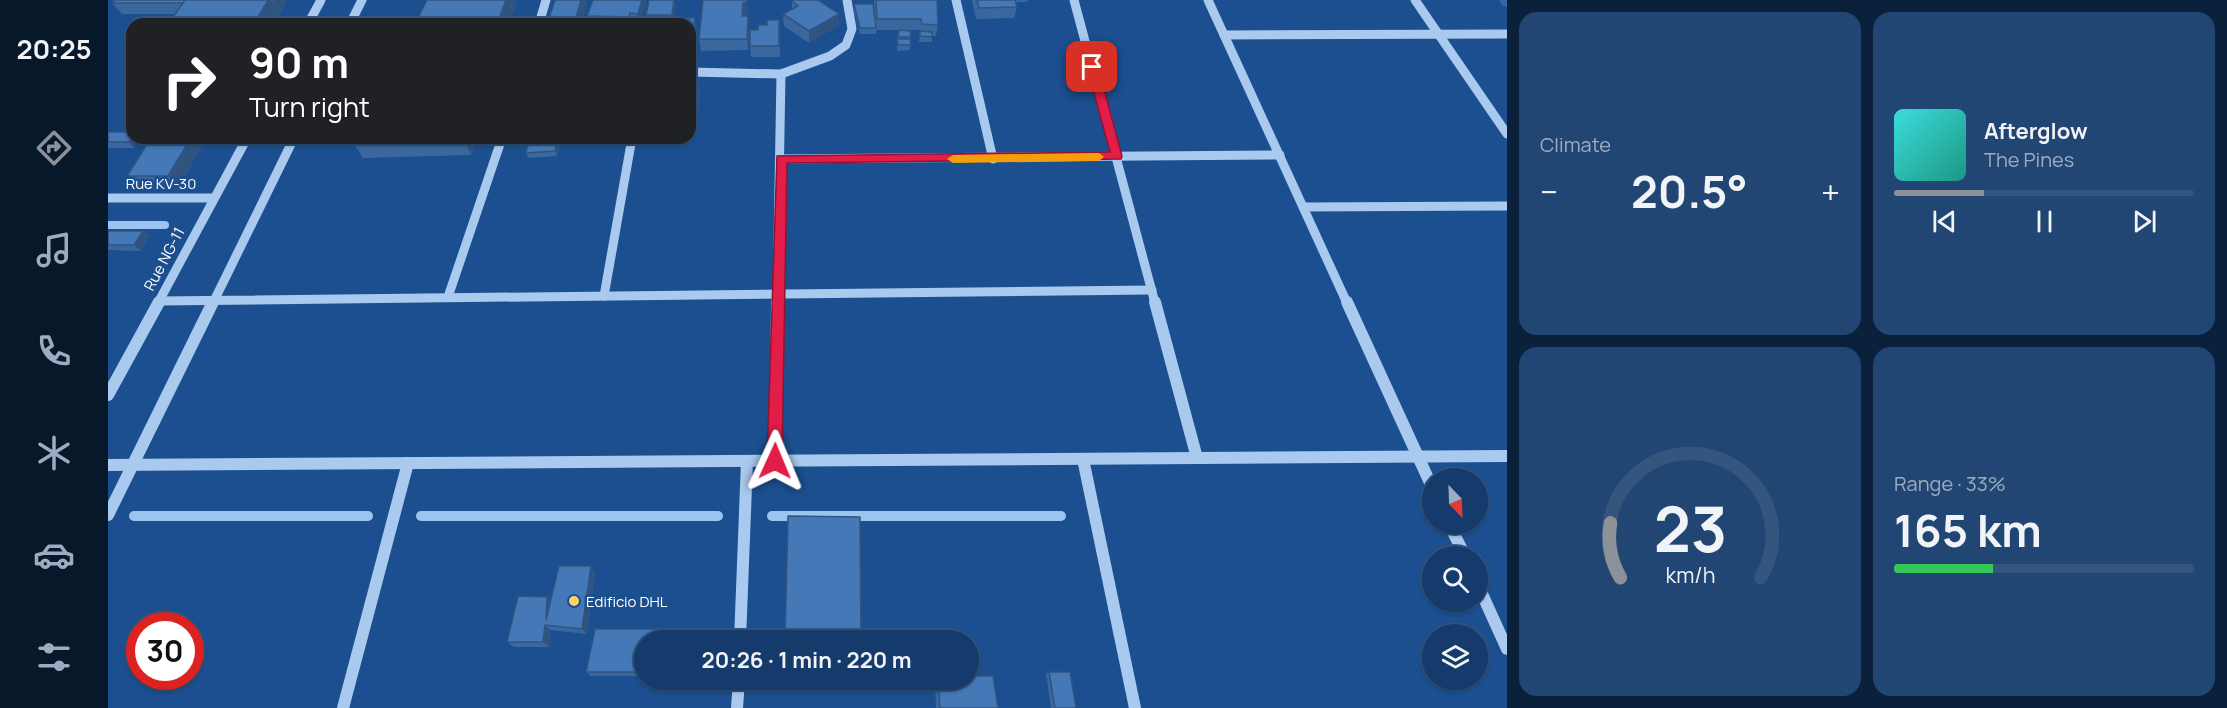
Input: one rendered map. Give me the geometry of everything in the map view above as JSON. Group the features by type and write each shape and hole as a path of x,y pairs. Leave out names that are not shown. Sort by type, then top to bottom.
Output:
{"street":[{"path":"311,18 321,0"},
{"path":"353,18 362,0"},
{"path":"541,18 546,0"},
{"path":"696,72 781,74 830,56 846,45 852,30 847,0"},
{"path":"956,0 993,159"},
{"path":"1074,0 1197,458"},
{"path":"1208,0 1423,468"},
{"path":"1415,0 1507,134"},
{"path":"1224,35 1507,34"},
{"path":"775,461 782,159 781,74"},
{"name":"Rue NG-11","path":"108,395 244,144"},
{"path":"108,515 291,144"},
{"path":"448,297 500,144"},
{"path":"604,296 631,144"},
{"path":"782,159 1280,155"},
{"name":"Rue KV-30","path":"108,198 214,198"},
{"path":"1303,207 1507,206"},
{"path":"159,301 1152,290"},
{"path":"108,465 1507,456"},
{"path":"1083,459 1135,708"},
{"path":"740,630 747,461"},
{"path":"343,708 408,463"},
{"path":"1488,607 1507,648"},
{"path":"737,708 738,690"}],"building":[{"path":"115,0 185,0 183,3 112,3"},
{"path":"185,0 268,0 258,18 172,18"},
{"path":"427,0 506,0 499,18 418,18"},
{"path":"555,0 581,0 576,18 549,18"},
{"path":"593,0 642,0 638,14 630,13 629,17 587,16"},
{"path":"649,0 674,0 672,15 646,15"},
{"path":"703,0 747,0 743,3 742,16 748,16 747,39 699,39"},
{"path":"818,0 839,14 809,31 783,14 798,6 792,1"},
{"path":"876,0 937,0 938,25 922,24 921,19 877,19"},
{"path":"977,0 1015,0 1017,7 979,8"},
{"path":"854,4 873,4 876,28 860,28"},
{"path":"629,17 695,18 629,18"},
{"path":"767,20 779,20 779,46 750,46 750,30 758,30 758,25 767,25"},
{"path":"899,30 911,31 910,37 898,37"},
{"path":"920,31 932,32 932,37 920,36"},
{"path":"897,39 910,39 911,45 898,45"},
{"path":"696,79 698,79 696,104"},
{"path":"108,132 126,132 126,142 108,142"},
{"path":"147,144 187,144 168,176 127,176"},
{"path":"528,144 557,144 555,151 526,153"},
{"path":"108,231 143,231 134,245 108,245"},
{"path":"788,516 860,517 861,630 785,630"},
{"path":"559,566 591,566 582,629 545,625 543,642 507,642 518,596 547,597 546,620"},
{"path":"595,629 684,629 634,630 634,672 586,672"},
{"path":"1049,672 1070,672 1076,708 1055,708"},
{"path":"979,676 993,676 998,708 940,708 939,690 979,690"}],"waterway":[{"path":"108,225 165,225"},
{"path":"134,516 368,516"},
{"path":"421,516 718,516"},
{"path":"772,516 1061,516"}],"slow traffic":[{"path":"953,159 1099,157"}],"place":[{"name":"Edificio DHL","path":"574,601"}],"route":[{"path":"775,461 782,159 993,159 1117,156 1092,67"}]}
